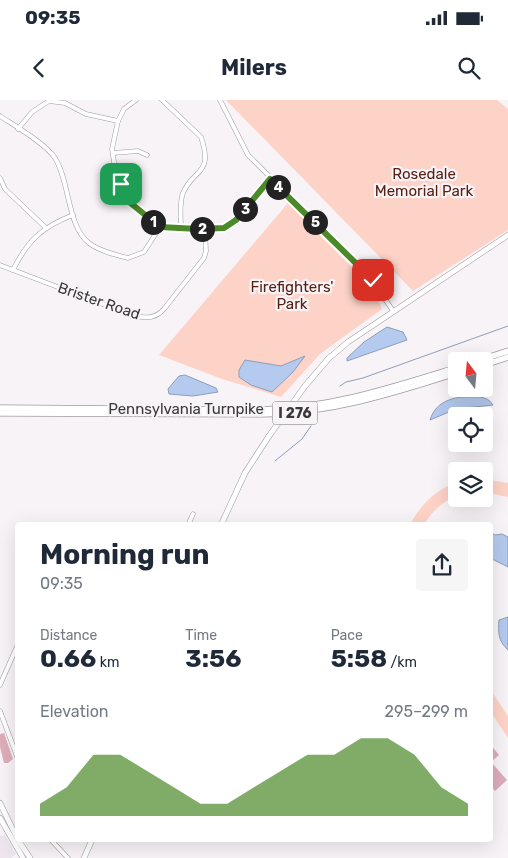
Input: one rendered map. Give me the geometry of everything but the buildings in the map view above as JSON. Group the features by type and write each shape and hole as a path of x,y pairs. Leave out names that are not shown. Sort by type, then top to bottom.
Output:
{"highway":[{"path":"493,356 508,351"},
{"path":"493,361 508,357"},
{"name":"Pennsylvania Turnpike","path":"0,408 239,410 298,408 365,396 448,370"},
{"name":"Pennsylvania Turnpike","path":"0,413 289,413 325,409 365,401 448,375"}],"main road":[{"path":"222,522 245,473 269,436 305,386 338,350 508,235"},
{"path":"0,803 15,834"},
{"path":"0,818 21,857"},
{"path":"0,829 10,836"},
{"path":"19,842 30,858"},
{"path":"84,858 91,842"}],"street":[{"path":"136,100 124,109 118,121 113,152 121,184 128,201 160,227 181,229 224,228 236,220 270,179"},
{"path":"162,100 201,137 204,146 205,163 202,171 183,192 181,229"},
{"path":"220,100 248,155 270,179 368,274 393,311"},
{"path":"18,129 32,112 49,102 65,103 86,114 118,121"},
{"path":"0,116 54,156 64,178 73,215 80,232 89,244 128,258 144,252 160,227"},
{"path":"113,152 138,150 147,155"},
{"path":"0,178 5,189 46,228"},
{"path":"13,270 22,254 46,228 73,215"},
{"name":"Brister Road","path":"0,265 134,316 151,318 158,315 164,309 204,258 206,250 205,229"},
{"path":"189,522 193,514"},
{"path":"0,685 15,651"},
{"path":"0,711 15,751"},
{"path":"53,842 68,858"}],"shaded area":[{"path":"0,835 5,835 16,854 11,858 0,858"}],"green space":[{"name":"Rosedale Memorial Park","path":"226,100 497,100 508,109 508,230 413,291"},
{"name":"Firefighters' Park","path":"288,203 372,287 382,309 320,354 281,397 222,379 159,355"},
{"path":"493,480 508,483 508,497 493,494"},
{"path":"448,486 448,500 437,508 426,522 412,522 423,505"},
{"path":"493,694 508,716 508,738 493,716"}],"water":[{"path":"387,327 403,332 407,340 347,361 347,358 364,342"},
{"path":"305,356 293,372 272,392 251,385 239,377 239,370 245,360 281,366"},
{"path":"185,375 216,388 218,392 193,396 169,394 168,389 179,376"},
{"path":"455,398 484,398 493,405 448,407 448,412 430,420 436,409"},
{"path":"493,534 502,534 508,537 508,567 493,560"},
{"path":"508,617 508,650 500,640 499,620"}],"waterway":[{"path":"340,386 346,382 363,378 508,326"},
{"path":"275,461 302,439 311,426"}],"route":[{"path":"121,184 123,193 128,201 160,227 198,229 224,228 229,225 236,220 270,179 373,280"}]}
